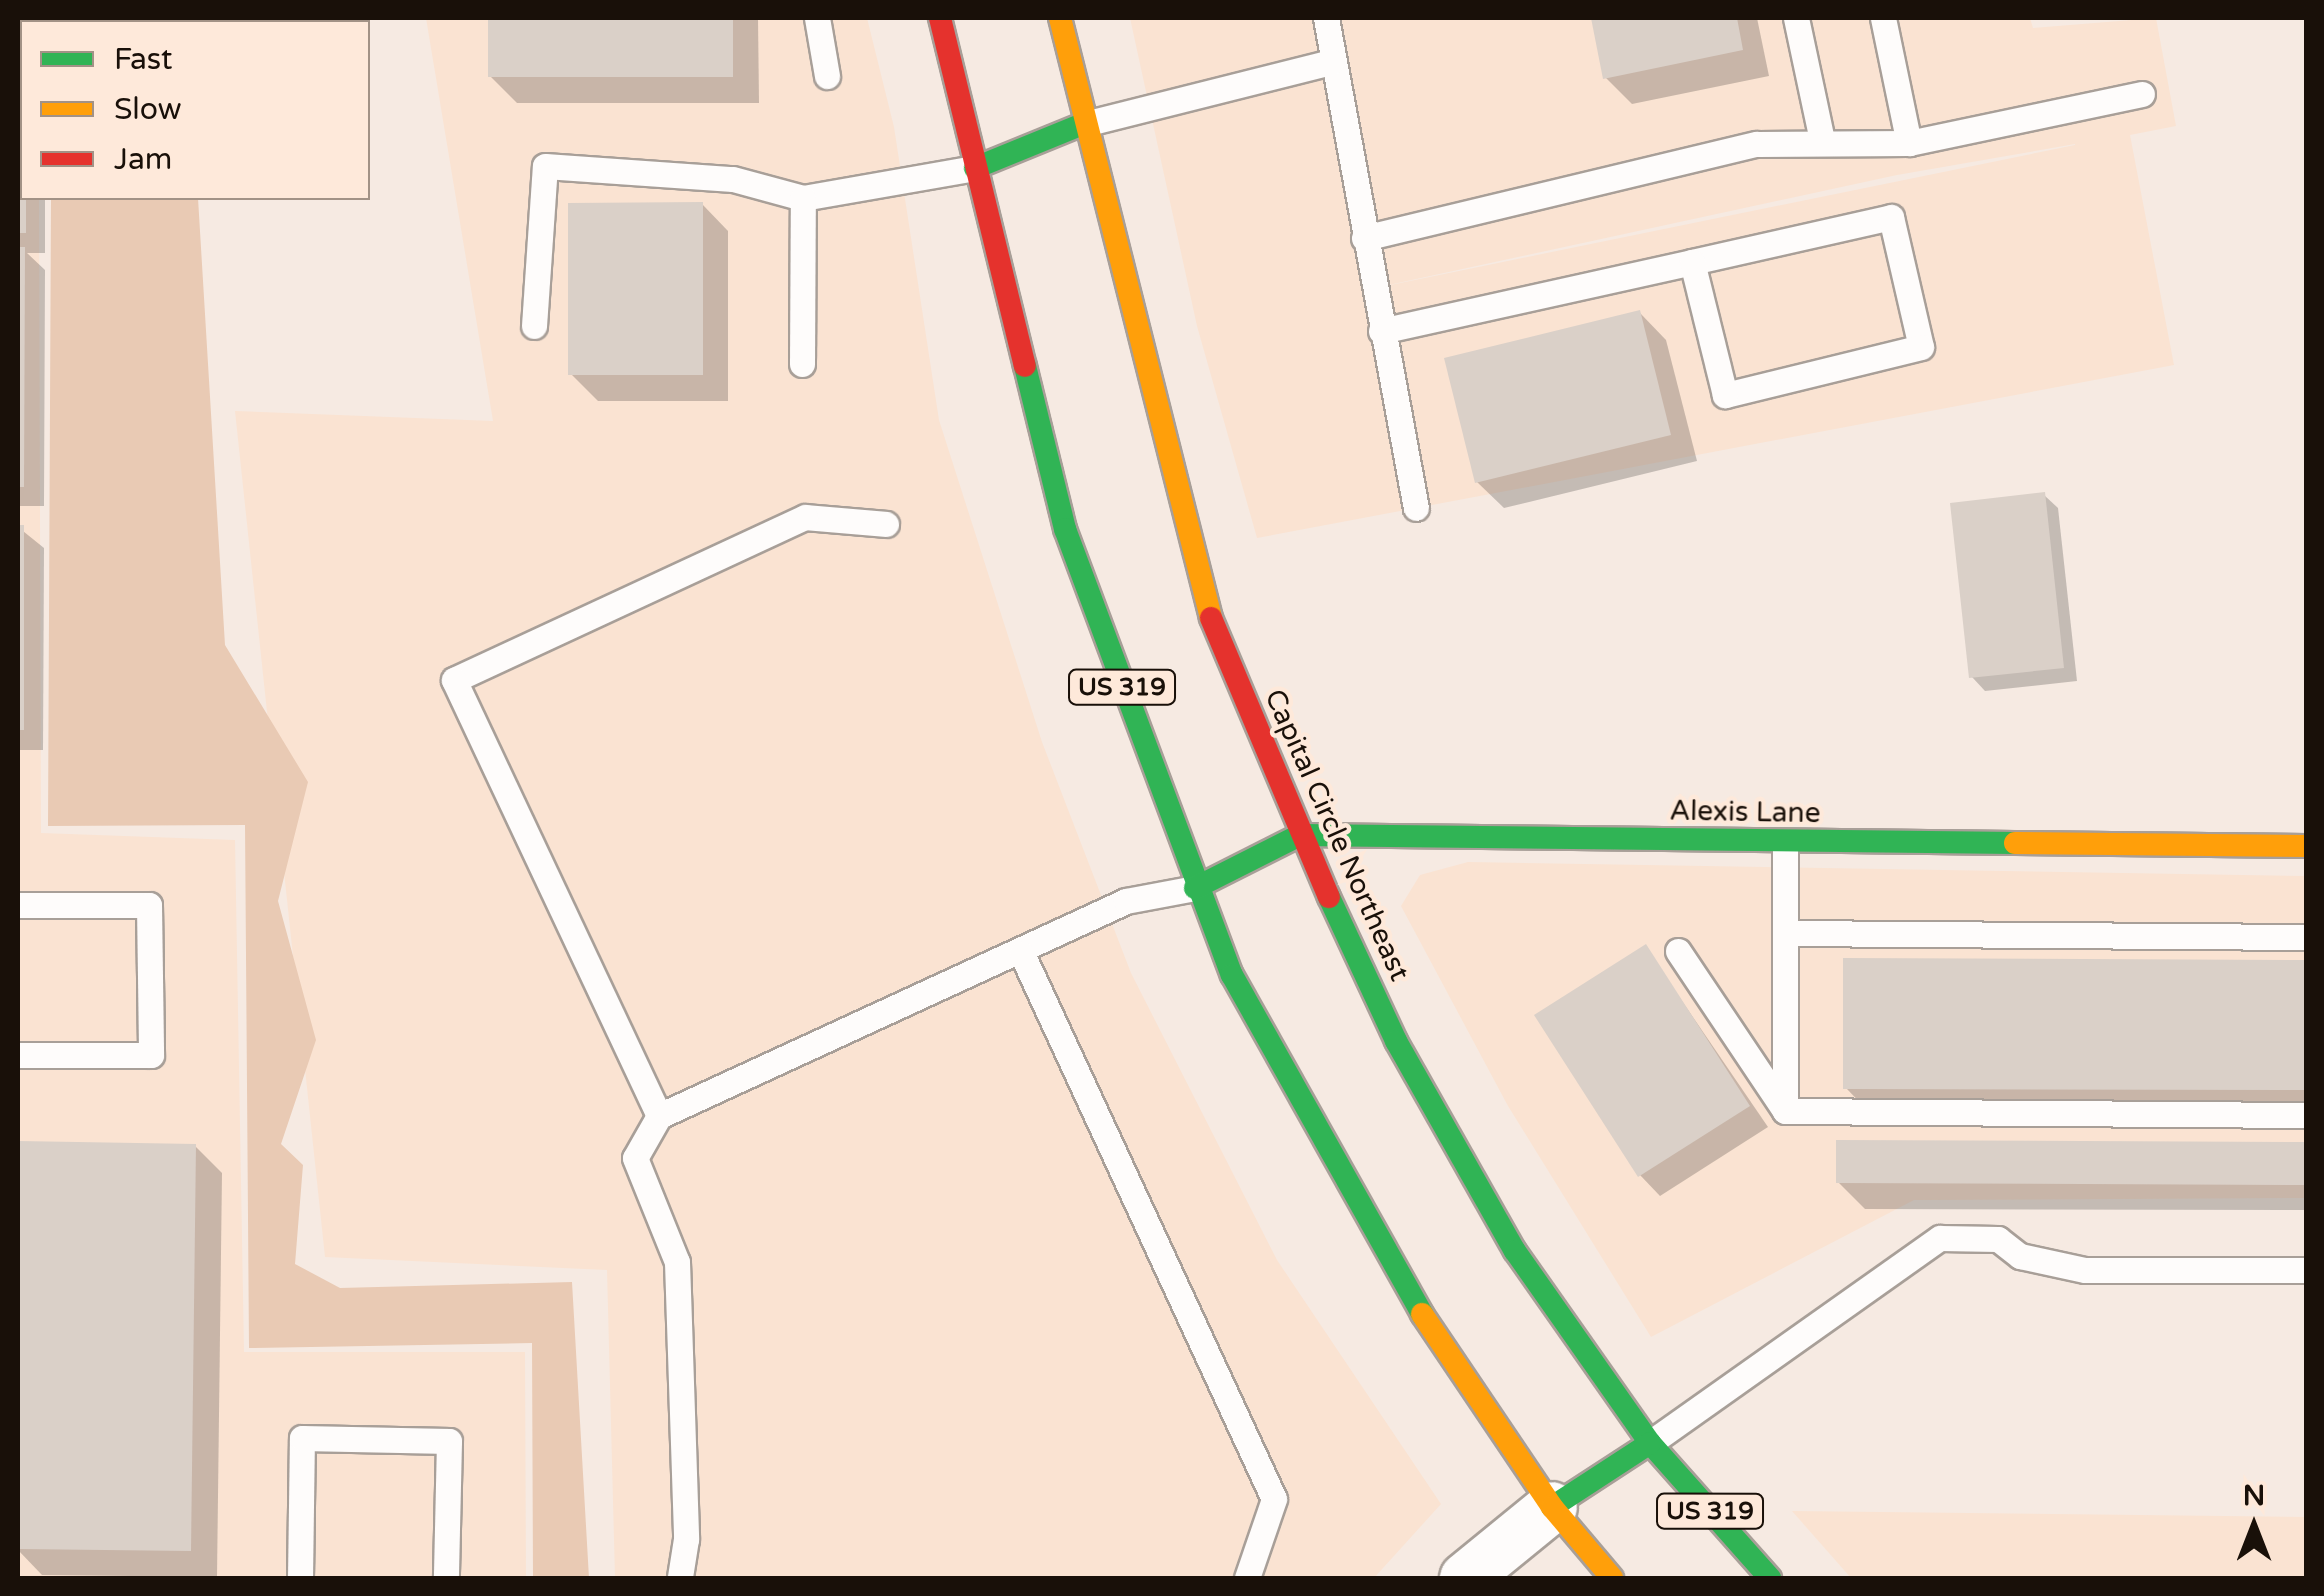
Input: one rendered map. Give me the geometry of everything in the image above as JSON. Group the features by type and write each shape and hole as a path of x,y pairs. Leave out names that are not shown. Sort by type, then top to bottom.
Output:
{"main road":[{"name":"US 319","path":"940,18 1064,529 1195,888 1294,1095 1402,1284 1552,1507 1612,1578"},
{"name":"Capital Circle Northeast","path":"1060,18 1209,612 1300,835 1396,1041 1515,1251 1650,1443 1770,1578"},
{"path":"975,168 1084,124"},
{"name":"Alexis Lane","path":"1195,888 1300,835 2306,846"},
{"path":"1552,1507 1650,1443"}],"street":[{"path":"1465,1578 1552,1507"}],"lane":[{"path":"817,18 827,76"},
{"path":"1326,18 1331,62 1416,508"},
{"path":"1796,18 1822,140"},
{"path":"1884,18 1908,144"},
{"path":"1084,124 1331,62"},
{"path":"1364,238 1757,144 1822,140 1908,144 2142,94"},
{"path":"534,326 545,166 733,178 803,198 975,168"},
{"path":"802,364 803,198"},
{"path":"1382,331 1692,262 1891,218 1921,346 1724,395 1692,262"},
{"path":"659,1116 454,680 805,517 886,524"},
{"path":"1785,843 1785,1111"},
{"path":"680,1578 686,1539 677,1262 635,1158 659,1116 1022,954 1126,902 1195,888"},
{"path":"18,905 149,904 151,1055 18,1055"},
{"path":"1785,934 2306,937"},
{"path":"1678,950 1785,1111"},
{"path":"1022,954 1274,1499 1246,1578"},
{"path":"1785,1111 2306,1115"},
{"path":"1650,1443 1940,1238 1998,1239 2035,1261 2085,1270 2306,1270"},
{"path":"300,1578 302,1438 449,1441 446,1578"}],"shaded area":[{"path":"18,18 39,18 20,20 20,200 39,200 41,833 235,840 244,1352 525,1352 526,1578 18,1578"},
{"path":"426,18 867,18 894,127 939,420 1042,742 1131,973 1277,1260 1441,1504 1374,1578 615,1578 607,1270 325,1257 235,411 493,421"},
{"path":"1130,18 2030,18 2033,28 2156,18 2176,126 2130,135 2174,365 1257,538 1197,326","holes":["2075,145 1361,291 1897,175"]},
{"path":"51,200 198,200 225,645 308,782 278,901 316,1040 281,1144 303,1165 295,1264 340,1288 572,1282 589,1578 533,1578 532,1343 249,1348 245,825 48,826"},
{"path":"1468,862 2306,876 2306,1198 1914,1200 1651,1337 1508,1106 1401,906 1420,875"},
{"path":"1792,1511 2306,1517 2306,1578 1851,1578"}],"building":[{"path":"18,18 26,18 20,20 20,200 26,200 26,233 18,233"},
{"path":"488,18 733,18 733,77 488,77"},
{"path":"1591,18 1737,18 1743,50 1603,79"},
{"path":"703,202 703,375 568,375 568,203"},
{"path":"18,247 25,247 24,487 18,487"},
{"path":"1640,310 1671,435 1475,483 1444,358"},
{"path":"2045,492 2064,668 1969,678 1950,503"},
{"path":"18,525 24,525 24,730 18,730"},
{"path":"1646,944 1750,1106 1638,1177 1534,1015"},
{"path":"1843,958 2306,960 2306,1090 1843,1089"},
{"path":"1836,1140 2306,1142 2306,1185 1836,1183"},
{"path":"18,1141 196,1144 191,1551 18,1549"}],"traffic: fast":[{"path":"975,168 1083,124"},
{"path":"1025,366 1065,529 1232,975 1422,1314"},
{"path":"1195,888 1300,835 2015,843"},
{"path":"1329,897 1396,1041 1515,1251 1650,1443 1770,1578"},
{"path":"1552,1507 1650,1443"}],"traffic: slow":[{"path":"1060,18 1211,618"},
{"path":"2015,843 2306,846"},
{"path":"1422,1314 1552,1507 1612,1578"}],"traffic: jam":[{"path":"940,18 1025,366"},
{"path":"1211,618 1329,897"}]}
